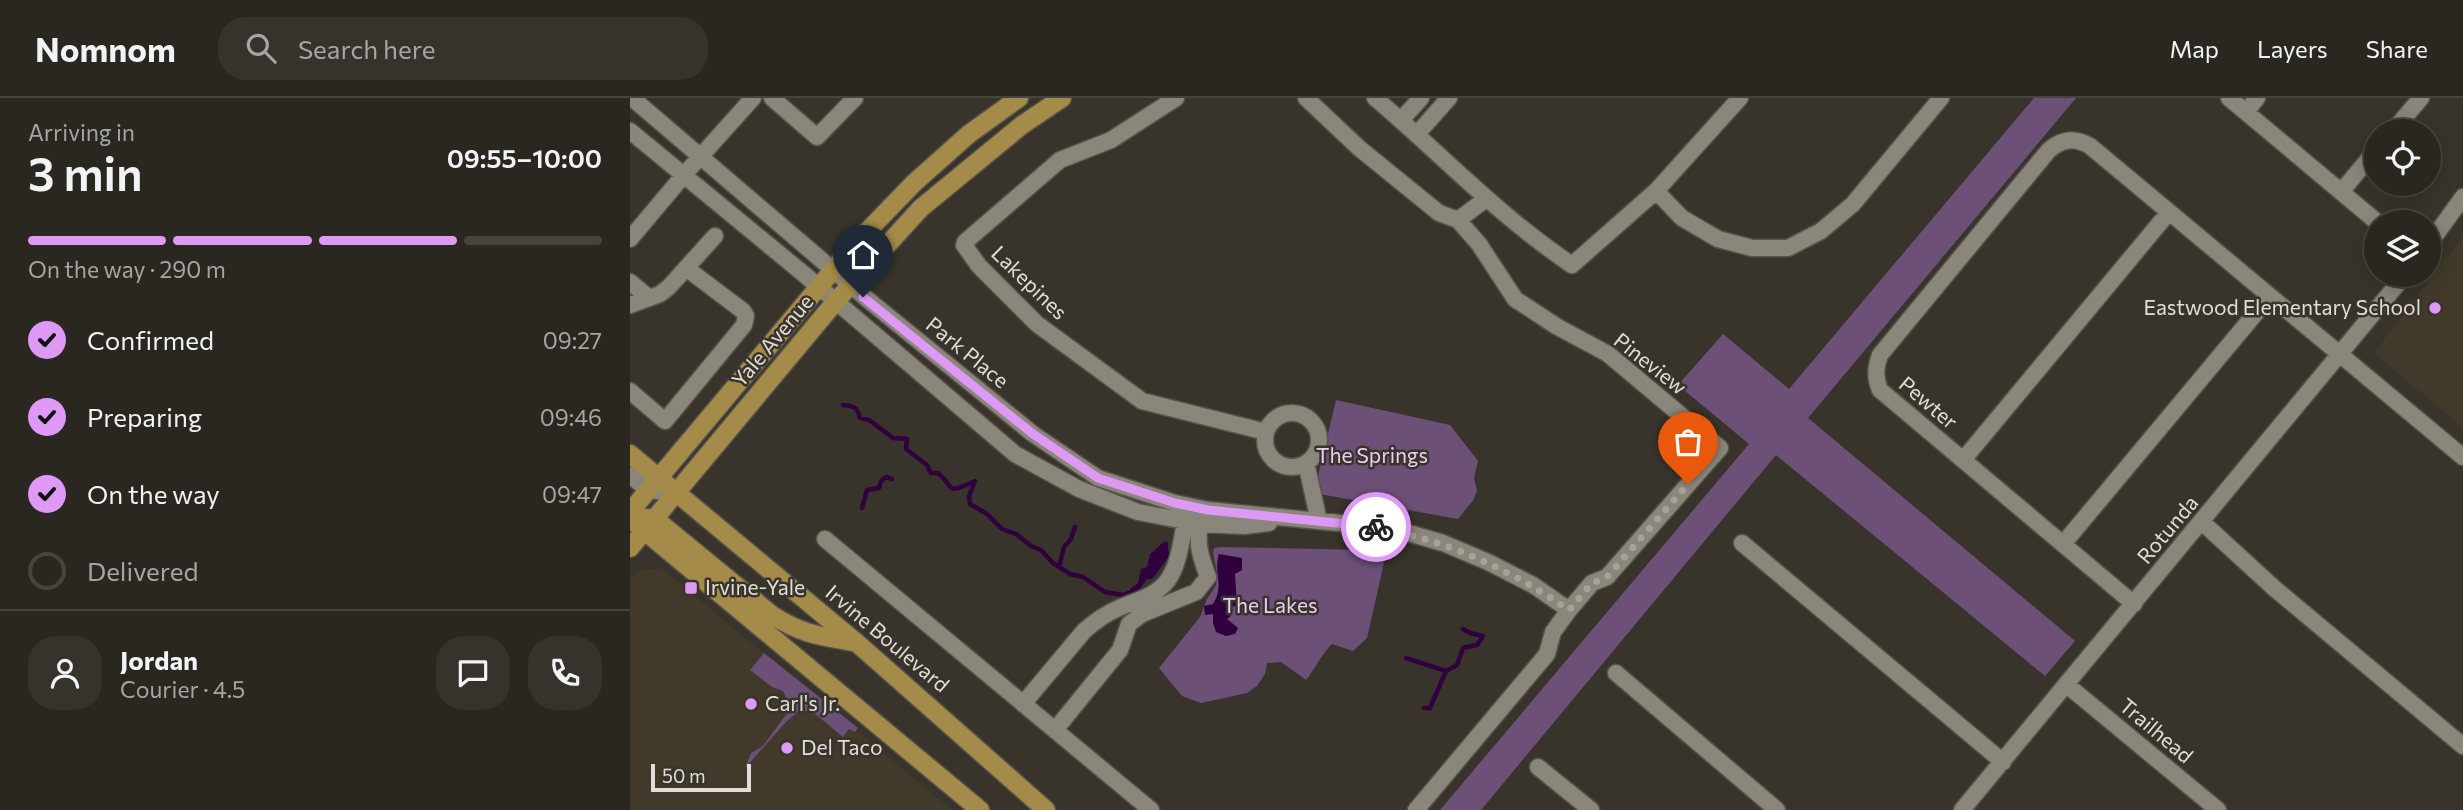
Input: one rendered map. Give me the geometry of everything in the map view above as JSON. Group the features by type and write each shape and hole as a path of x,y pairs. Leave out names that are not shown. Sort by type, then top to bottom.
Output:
{"main road":[{"name":"Yale Avenue","path":"630,516 653,484 832,270 914,183 969,134 1019,98"},
{"name":"Yale Avenue","path":"630,548 836,300 921,208 1022,125 1062,98"},
{"name":"Irvine Boulevard","path":"630,454 653,484 677,493 857,643 1046,810"},
{"path":"630,516 650,525 788,625 807,634 857,643"},
{"path":"650,525 980,810"}],"street":[{"name":"Park Place","path":"632,98 850,285 1033,434 1098,478 1175,503 1208,510 1381,528 1443,543 1522,580 1569,610"},
{"path":"630,239 753,98"},
{"path":"772,98 817,137 855,98"},
{"name":"Lakepines","path":"1175,98 1111,140 1060,160 994,215 964,245 979,266 1037,324 1142,401 1266,432"},
{"name":"Pineview","path":"1306,98 1359,148 1439,213 1458,219 1479,244 1515,299 1556,326 1608,354 1720,447 1607,577 1592,583 1569,610"},
{"path":"1375,98 1486,199 1572,265 1656,191 1740,98"},
{"path":"1401,120 1421,98"},
{"path":"1417,134 1449,98"},
{"path":"1656,191 1682,218 1718,239 1752,248 1788,248 1821,231 1853,204 1941,98"},
{"path":"2230,98 2364,211"},
{"path":"2246,112 2257,98"},
{"path":"2403,119 2421,98"},
{"name":"Park Place","path":"630,131 836,300 1015,454 1079,489 1138,512 1193,523 1244,526 1291,520"},
{"name":"Pewter","path":"2134,604 1880,390 1876,379 1876,366 1880,355 2058,142 2081,141 2090,146 2169,212"},
{"path":"2341,192 2364,164"},
{"path":"2441,227 2463,197"},
{"path":"1458,219 1486,199"},
{"path":"1963,460 2169,212 2463,457"},
{"path":"630,304 669,288 715,236"},
{"path":"630,391 665,421 744,325 746,316 743,310 686,268"},
{"path":"630,282 648,298"},
{"name":"Rotunda","path":"1962,810 2395,287"},
{"path":"2063,544 2270,296"},
{"path":"1290,412 1306,416 1317,429 1319,437 1315,453 1306,463 1295,467 1278,463 1266,449 1266,432 1275,418 1282,414 1290,412"},
{"path":"1306,463 1319,521"},
{"path":"630,475 653,484"},
{"path":"2202,522 2274,588 2463,746"},
{"path":"1023,704 1084,631 1119,608 1146,598 1168,580 1193,523"},
{"path":"1055,730 1120,650 1129,624 1142,614 1196,592 1208,577 1199,554 1198,536 1193,523"},
{"path":"825,539 1150,810"},
{"path":"1742,543 2003,762"},
{"path":"1416,810 1547,654 1553,632 1569,610"},
{"path":"1616,673 1777,810"},
{"name":"Trailhead","path":"2067,685 2218,810"},
{"path":"1538,767 1591,810"}],"shaded area":[{"name":"Eastwood Elementary School","path":"2463,236 2463,428 2374,353 2424,287 2441,287 2441,265"},
{"path":"1165,541 1171,554 1152,579 1147,579 1139,590 1131,594 1130,589 1138,583 1141,569 1147,567 1150,554"},
{"path":"1219,554 1242,558 1242,570 1235,574 1237,605 1232,607 1227,619 1238,628 1235,634 1226,636 1216,632 1213,614 1205,615 1204,606 1213,604 1218,591"},
{"path":"661,568 952,810 630,810 630,579 637,571"}],"green space":[{"path":"2034,98 2076,98 1808,418 2075,641 2045,676 1776,455 1481,810 1440,810 1749,444 1678,385 1723,334 1789,389"},
{"name":"The Springs","path":"1336,400 1450,425 1478,461 1474,478 1477,490 1474,499 1458,519 1314,493"},
{"name":"The Lakes","path":"1214,548 1366,550 1384,563 1367,638 1353,651 1332,644 1306,680 1281,662 1267,663 1265,674 1257,686 1247,693 1201,703 1182,696 1159,668 1200,617 1216,585"},
{"path":"764,653 858,728 855,732 849,729 843,737 813,712 800,710 745,768 751,753 763,746 788,712 789,705 783,691 772,687 750,670"}],"waterway":[{"path":"843,405 854,408 860,418 869,420 893,438 907,439 906,449 927,465 931,473 938,473 952,488 975,481 969,496 970,504 987,514 1002,529 1016,534 1041,550 1053,563 1070,574 1083,577 1105,592 1123,595 1131,592"},
{"path":"862,508 867,490 879,488 886,477 892,479"},
{"path":"1059,567 1064,547 1071,539 1075,527"},
{"path":"1446,671 1457,665 1463,648 1477,645 1483,636 1463,629"},
{"path":"1406,658 1446,671 1430,708 1424,708"}],"way so far":[{"path":"1376,527 1443,543 1488,562 1533,586 1569,610 1592,583 1607,577 1688,484"}],"place":[{"name":"Eastwood Elementary School","path":"2435,308"},
{"name":"Irvine-Yale","path":"691,588"},
{"name":"Carl's Jr.","path":"751,704"},
{"name":"Del Taco","path":"787,748"}],"route":[{"path":"863,297 1033,434 1098,478 1175,503 1208,510 1376,527"}]}
